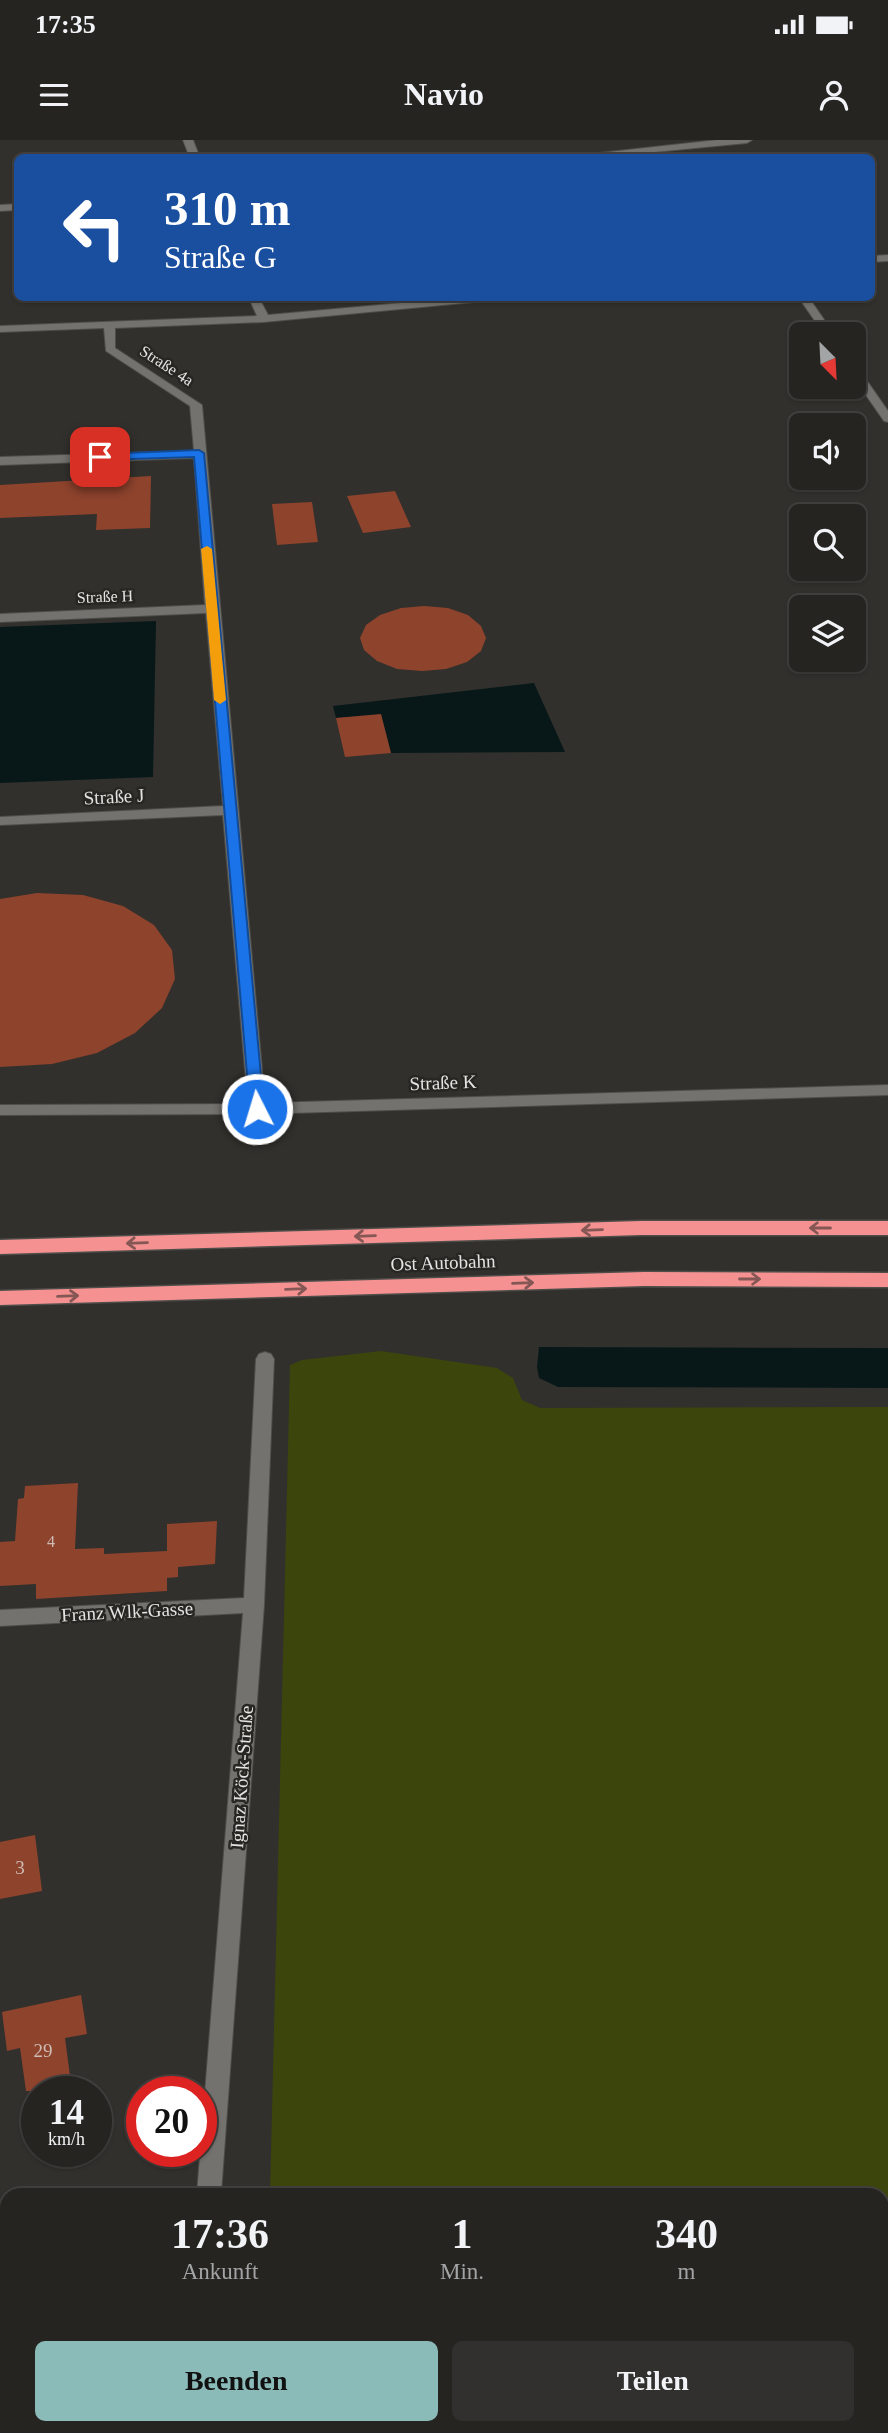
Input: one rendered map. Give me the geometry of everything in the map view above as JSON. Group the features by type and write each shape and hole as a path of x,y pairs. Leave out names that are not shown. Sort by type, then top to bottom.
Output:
{"highway":[{"name":"Ost Autobahn","path":"0,1247 641,1228 888,1228"},
{"name":"Ost Autobahn","path":"0,1298 644,1279 888,1280"}],"street":[{"path":"592,154 684,143 747,140"},
{"path":"255,301 264,320"},
{"path":"0,329 264,320 455,301"},
{"path":"806,301 821,322"},
{"name":"Straße 4a","path":"109,325 110,349 196,405 257,1109"},
{"path":"866,387 888,419"},
{"path":"0,461 199,453"},
{"name":"Straße H","path":"0,618 212,609"},
{"name":"Straße J","path":"0,821 230,810"},
{"name":"Straße K","path":"0,1110 257,1109 888,1090"},
{"name":"Ignaz Köck-Straße","path":"209,2188 254,1605 265,1359"},
{"name":"Franz Wlk-Gasse","path":"0,1618 254,1605"}],"green space":[{"path":"381,1351 497,1368 513,1378 522,1400 540,1408 888,1407 888,2188 270,2188 290,1365 302,1360"}],"shaded area":[{"path":"156,621 153,777 0,783 0,627"},
{"path":"534,683 565,752 391,753 381,715 336,718 333,706"},
{"path":"539,1347 888,1348 888,1388 558,1387 539,1378"}],"building":[{"path":"151,476 150,528 96,530 97,514 0,518 0,485"},
{"path":"395,491 411,527 363,533 347,496"},
{"path":"312,502 318,542 277,545 272,504"},
{"path":"401,608 448,608 468,615 481,626 486,638 481,651 467,662 446,669 422,671 397,669 377,661 364,650 360,638 366,625 380,615"},
{"path":"381,714 391,753 345,757 336,718"},
{"path":"37,893 83,895 123,906 154,925 172,950 175,979 162,1008 135,1033 97,1053 52,1064 0,1067 0,899"},
{"path":"78,1483 75,1549 104,1548 104,1554 167,1551 167,1524 217,1521 215,1564 178,1567 178,1577 167,1578 167,1591 36,1599 36,1584 0,1586 0,1542 15,1541 18,1499 24,1498 25,1486"},
{"path":"35,1835 42,1891 0,1899 0,1842"},
{"path":"81,1995 87,2034 65,2038 70,2076 24,2076 20,2048 7,2051 2,2012"}],"slow traffic":[{"path":"207,549 220,700"}],"route":[{"path":"100,457 199,453 257,1109"}]}
